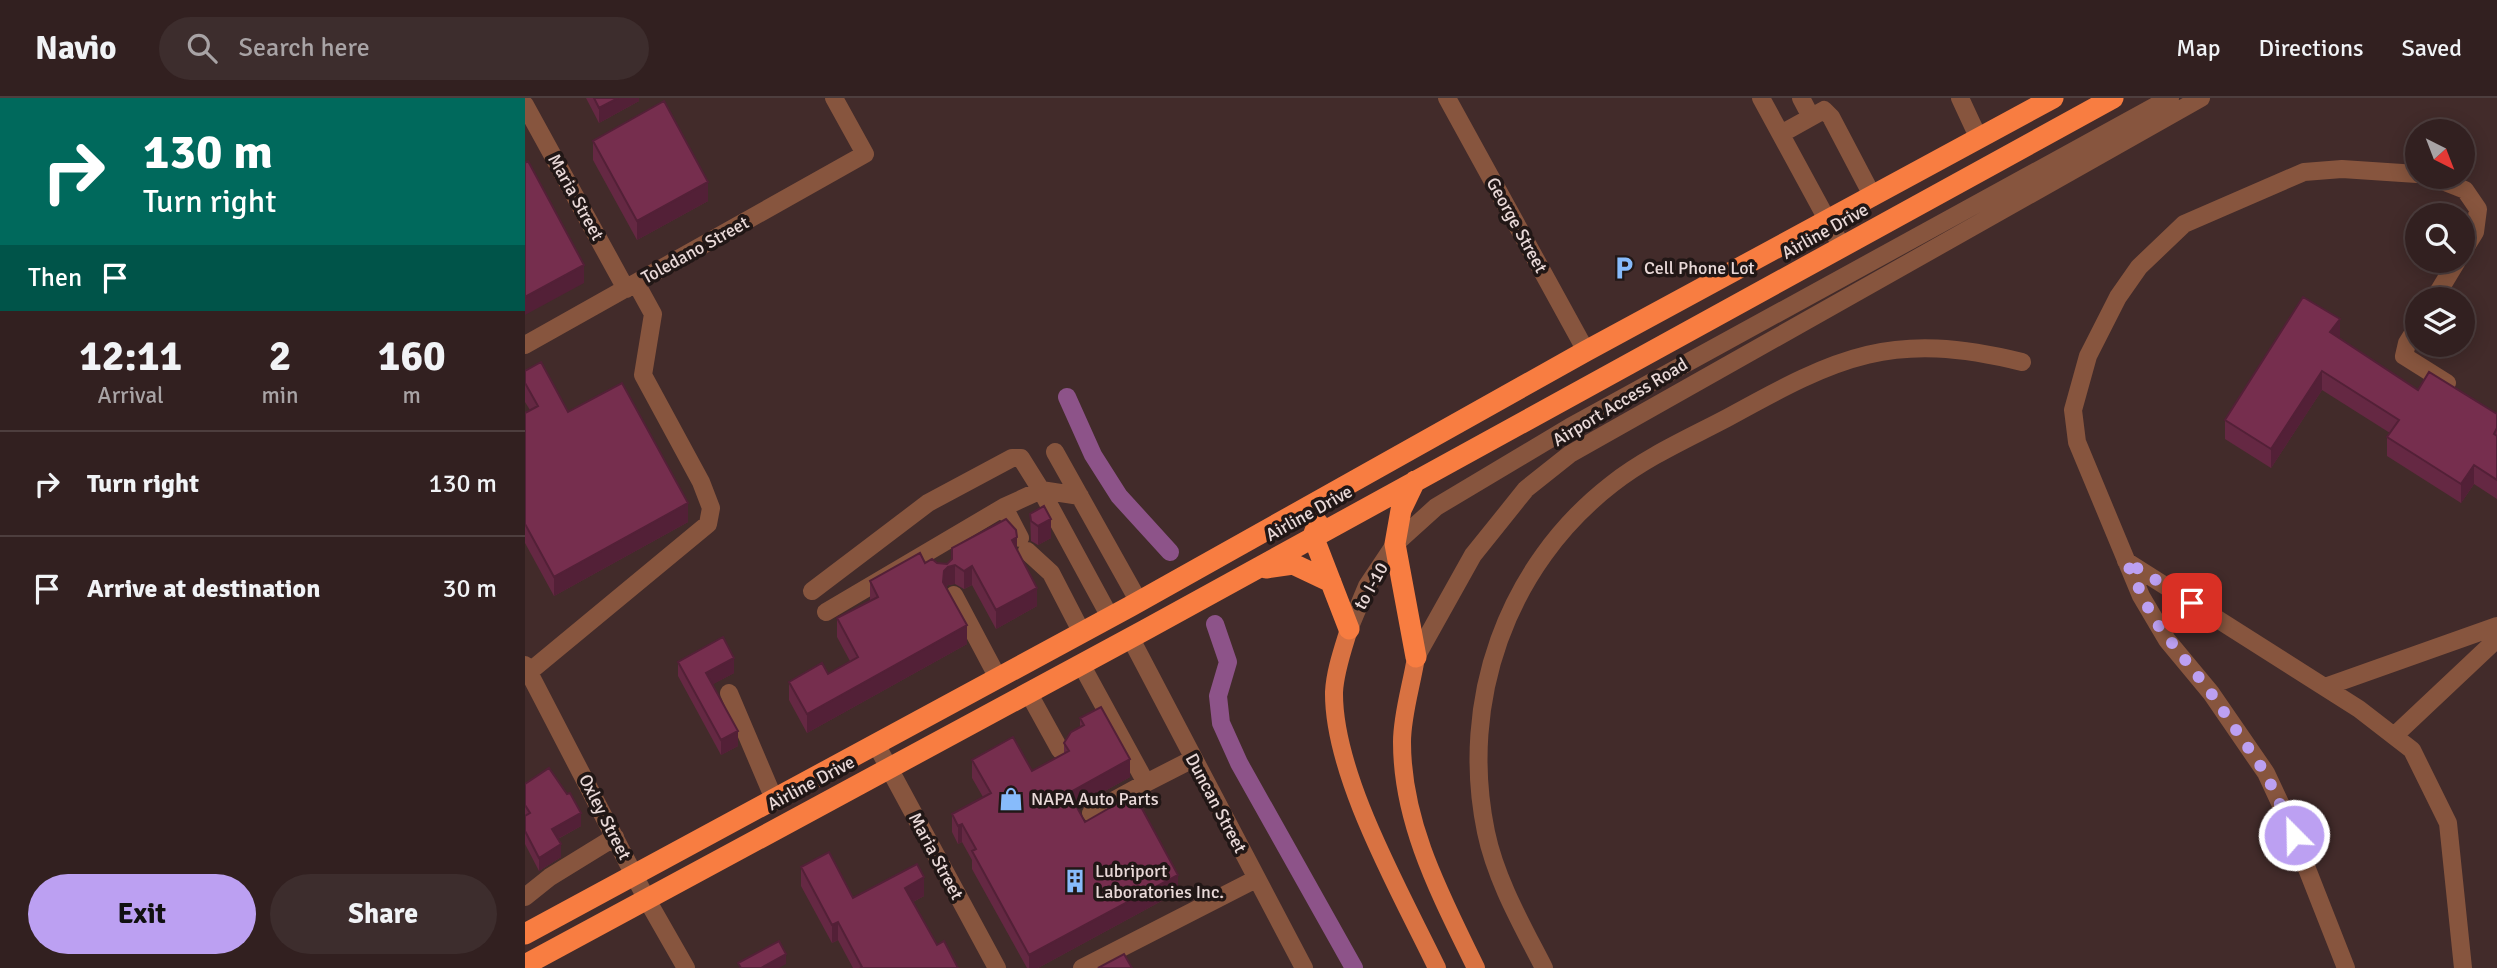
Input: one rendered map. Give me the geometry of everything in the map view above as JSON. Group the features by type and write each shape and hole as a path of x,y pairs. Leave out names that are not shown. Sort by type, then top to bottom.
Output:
{"highway":[{"name":"Airline Drive","path":"525,934 1139,602 1586,351 2053,98"},
{"name":"Airline Drive","path":"525,965 1081,664 2113,98"},
{"path":"1415,481 1401,510 1395,544 1416,657"},
{"path":"1327,495 1313,536 1349,629"},
{"path":"1253,569 1293,564 1331,582"}],"main road":[{"path":"1349,629 1334,692 1340,732 1356,795 1437,968"},
{"name":"Airport Access Road","path":"1416,657 1402,740 1407,799 1427,866 1476,968"}],"street":[{"name":"Toledano Street","path":"525,345 865,154 834,98"},
{"name":"George Street","path":"1447,98 1586,351"},
{"path":"1801,98 1811,117"},
{"path":"1960,98 1979,139"},
{"name":"Airport Access Road","path":"1395,544 1436,507 1570,427 2170,98"},
{"name":"Airport Access Road","path":"1416,657 1473,555 1526,489 1570,454 2201,98"},
{"path":"1766,99 1781,134 1842,247"},
{"name":"Maria Street","path":"525,106 631,286 653,314 643,375 701,482 711,508 708,524 527,669"},
{"path":"1781,134 1824,110 1831,117 1873,197"},
{"path":"2346,968 2287,818 2266,774 2211,693 2154,620 2126,561 2077,442 2073,410 2088,356 2118,297 2139,267 2184,224 2304,172 2341,169 2405,173"},
{"path":"2462,189 2474,203"},
{"path":"2475,205 2478,209 2475,232"},
{"path":"1544,968 1497,872 1486,834 1479,790 1477,739 1483,693 1498,639 1524,584 1547,550 1583,509 1614,482 1799,379 1842,360 1872,353 1932,347 1963,349 2022,362"},
{"path":"2406,357 2458,390"},
{"path":"1055,452 1139,602"},
{"path":"812,591 928,503 1012,458 1021,458 1027,464 1111,617"},
{"path":"825,612 934,556 1005,507 1041,490 1080,496"},
{"path":"1005,507 1024,545 1051,573 1082,633"},
{"name":"to I-10","path":"1349,629 1367,586 1395,544"},
{"path":"2126,561 2325,687 2394,736 2417,757 2448,823 2463,968"},
{"path":"954,595 998,678"},
{"path":"2325,687 2497,626"},
{"name":"Duncan Street","path":"1130,637 1304,968"},
{"path":"2394,736 2497,639"},
{"path":"1081,664 1146,783"},
{"name":"Oxley Street","path":"527,669 646,898 686,968"},
{"path":"1028,692 1060,750"},
{"path":"729,693 774,799"},
{"name":"Maria Street","path":"876,744 997,968"},
{"path":"1091,813 1193,758"},
{"path":"525,897 550,877 615,837"},
{"path":"1082,968 1256,879"}],"building":[{"path":"594,98 618,98 599,108"},
{"path":"664,101 708,182 637,221 593,141"},
{"path":"528,161 584,265 525,297 525,163"},
{"path":"2303,297 2340,319 2330,332 2418,390 2429,372 2497,414 2494,434 2497,436 2497,480 2474,465 2461,484 2387,437 2399,420 2322,371 2271,449 2225,420"},
{"path":"541,362 568,412 622,383 688,503 554,577 525,524 525,413 538,406 525,383 525,371"},
{"path":"1044,506 1051,519 1038,526 1031,521 1030,514"},
{"path":"1006,519 1016,530 1017,537 1012,540 1037,588 996,610 972,566 964,571 955,565 948,567 944,571 943,582 967,625 807,714 789,682 822,663 828,674 858,657 837,618 878,597 870,581 920,553 925,563 932,559 937,563 947,564 952,559 952,548"},
{"path":"723,637 734,658 706,673 738,731 721,740 678,662"},
{"path":"1101,707 1130,759 1069,793 1085,822 1134,794 1178,875 1029,955 972,851 976,849 962,824 958,826 952,814 991,793 972,760 1013,737 1032,771 1069,751 1064,743 1071,732 1084,725 1080,718"},
{"path":"549,768 567,794 570,793 581,813 552,829 561,844 539,858 525,831 525,816 530,813 525,805 525,784"},
{"path":"829,852 853,898 917,864 924,877 905,888 937,945 944,941 958,968 860,968 862,967 838,922 832,925 801,867"},
{"path":"779,941 786,954 761,968 741,968 738,963"},
{"path":"1124,954 1132,968 1098,968"}],"waterway":[{"path":"1067,397 1093,455 1119,496 1170,552"},
{"path":"1215,624 1228,662 1218,696 1221,723 1239,763 1354,968"}],"place":[{"name":"Cell Phone Lot","path":"1624,268"},
{"name":"NAPA Auto Parts","path":"1011,799"},
{"name":"Lubriport Laboratories Inc.","path":"1075,881"}],"route":[{"path":"2192,603 2126,561 2141,596 2167,640 2211,693 2252,751 2278,796 2294,835"}]}
